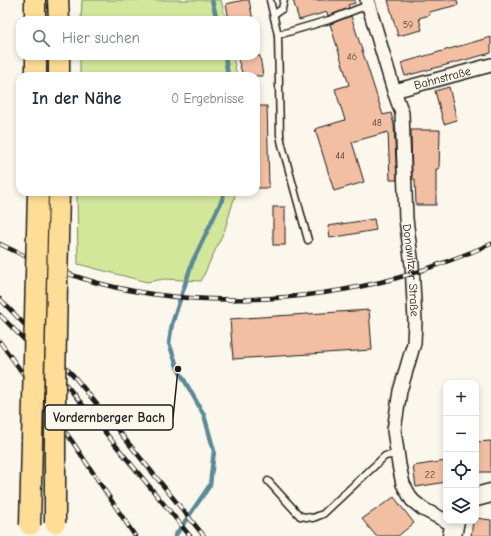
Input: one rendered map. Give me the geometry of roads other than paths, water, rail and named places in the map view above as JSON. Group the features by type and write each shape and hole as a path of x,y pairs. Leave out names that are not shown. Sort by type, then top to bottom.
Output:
{"main road":[{"path":"35,0 35,16"},
{"path":"58,0 58,16"},
{"path":"36,60 36,72"},
{"path":"59,60 59,72"},
{"path":"30,530 38,196"},
{"path":"56,530 55,381 59,196"},
{"path":"479,496 491,493"}],"street":[{"name":"Donawitzer Straße","path":"367,2 402,113 406,218 412,265 415,321 414,343 400,391 394,430 403,484 412,500 423,509 443,520"},
{"name":"Bahnstraße","path":"394,91 491,66"}],"lane":[{"path":"270,0 278,35 280,136 308,240"},
{"path":"274,14 282,9 284,0"},
{"path":"278,35 329,20 367,2"},
{"path":"268,481 300,516 314,518 323,514 385,456 398,454"}],"waterway":[{"path":"212,0 216,16"},
{"path":"226,60 227,72"},
{"path":"175,536 210,485 214,451 204,415 178,369 169,343 172,324 192,263 223,196"}],"railway":[{"path":"0,244 60,271 118,288 158,295 239,299 280,298 359,287 421,271 491,244"},
{"path":"0,299 73,375 204,536"},
{"path":"0,315 54,370 190,536"},
{"path":"0,342 72,441 135,536"}],"place":[{"name":"Vordernberger Bach","path":"178,369"}]}
